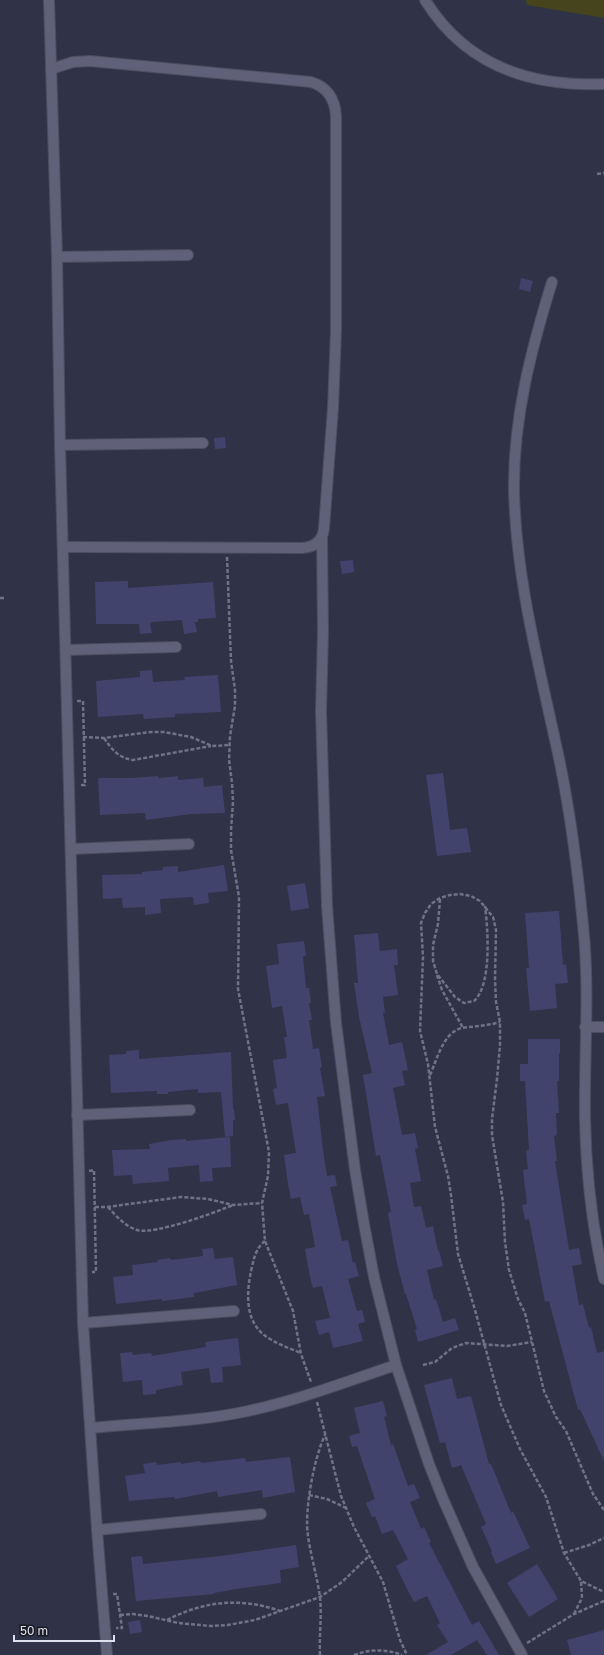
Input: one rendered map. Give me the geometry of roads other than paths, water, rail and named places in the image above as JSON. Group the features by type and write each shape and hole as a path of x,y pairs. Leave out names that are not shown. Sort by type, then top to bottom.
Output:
{"street":[{"path":"49,0 58,256 60,445 68,701 78,1171 83,1324 107,1655"},
{"path":"425,0 439,20 455,38 474,53 496,66 518,75 541,80 566,84 604,84"},
{"path":"51,70 73,62 90,61 311,82 318,84 330,94 336,108 336,331 333,408 322,537 323,633 321,726 327,906 336,1023 355,1170 364,1224 374,1277 396,1365 419,1436 442,1499 473,1567 520,1652"},
{"path":"58,256 188,255"},
{"path":"552,282 539,321 526,372 520,414 514,490 519,551 529,623 556,741 573,838 584,928 586,975 585,1120 592,1214 604,1279"},
{"path":"60,445 203,443"},
{"path":"63,547 307,548 316,544 322,537"},
{"path":"66,650 176,646"},
{"path":"71,849 189,844"},
{"path":"585,1027 604,1027"},
{"path":"77,1115 190,1110"},
{"path":"83,1324 234,1311"},
{"path":"91,1428 226,1415 270,1405 396,1365"},
{"path":"97,1530 261,1514"}]}
